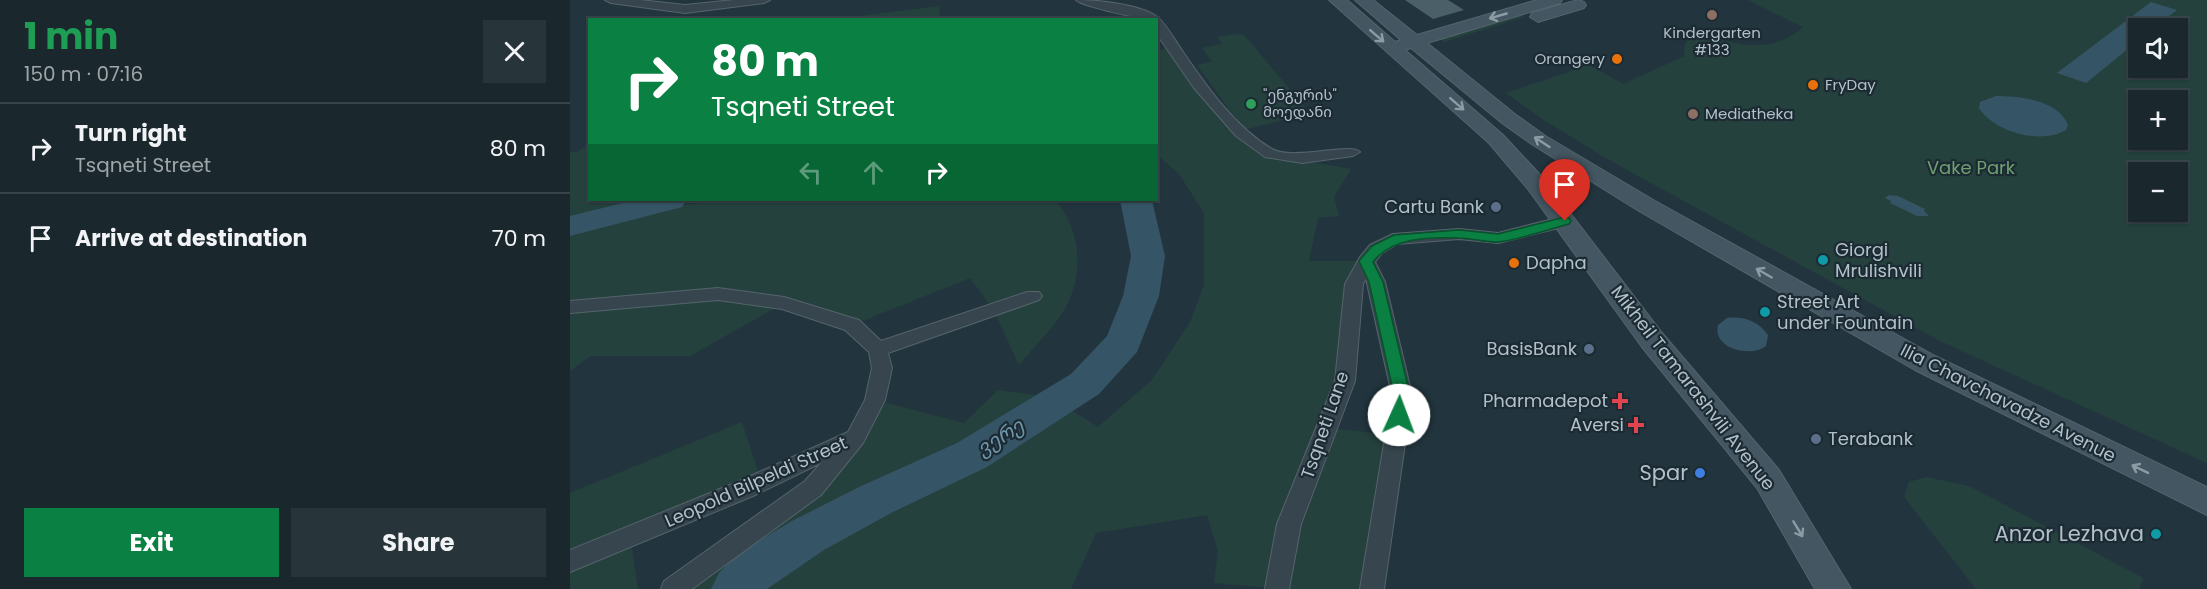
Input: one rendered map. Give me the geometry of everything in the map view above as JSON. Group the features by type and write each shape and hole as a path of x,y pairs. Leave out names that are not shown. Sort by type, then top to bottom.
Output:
{"main road":[{"name":"Ilia Chavchavadze Avenue","path":"1337,0 1412,49 1540,141 1723,250 1925,363 2207,502"},
{"name":"Ilia Chavchavadze Avenue","path":"1364,0 1496,139 1565,221"},
{"path":"1412,49 1554,0"},
{"path":"1412,49 1434,49 1579,3"},
{"name":"Mikheil Tamarashvili Avenue","path":"1565,221 1652,340 1768,479 1834,589"}],"street":[{"path":"611,0 687,4 764,0"},
{"path":"1082,0 1093,5 1131,9 1149,18"},
{"path":"1158,25 1200,85 1241,133 1270,154 1302,159 1353,152"},
{"path":"1372,589 1402,395 1376,282 1366,261 1376,249 1394,239 1459,234 1498,238 1565,221"},
{"name":"Tsqneti Lane","path":"1277,589 1289,524 1345,381 1354,284 1366,261"},
{"path":"570,307 718,294 729,295 784,303 852,325 878,349 1033,296"},
{"name":"Leopold Bilpeldi Street","path":"570,561 745,489 856,437 875,400 882,368 878,349"},
{"path":"673,589 813,488 856,437"}],"green space":[{"name":"Vake Park","path":"1748,0 2207,0 2207,463 1940,341 1609,160 1542,119 1506,93 1589,65 1623,84 1685,56 1686,43 1696,34 1752,45 1778,42 1803,27"},
{"path":"939,6 940,18 844,18"},
{"path":"1517,13 1524,17 1444,42 1437,37"},
{"path":"1244,35 1310,113 1244,130 1197,65 1212,62 1202,48 1222,44 1217,37"},
{"path":"1169,48 1192,83 1234,134 1241,133 1270,154 1351,169 1334,197 1339,216 1318,218 1309,261 1366,261 1327,428 1396,435 1372,589 1287,589 1214,583 1218,551 1207,515 1096,533 1071,589 754,589 774,570 845,526 937,487 995,458 1068,408 1098,427 1152,380 1190,322 1204,285 1204,213 1179,174 1158,156 1158,51"},
{"path":"588,146 588,201 646,201 570,221 570,152 577,152"},
{"path":"707,201 1056,201 1064,212 1075,238 1076,280 1062,314 1019,365 993,309 970,278 852,325 784,303 690,356 590,356 570,371 570,231 660,207"},
{"path":"998,390 1042,396 952,455 866,493 754,558 725,589 673,589 813,488 875,400 964,423"},
{"path":"742,422 761,481 630,537 638,589 570,589 570,493"},
{"path":"1926,477 1969,486 2143,578 2139,589 1976,589 1904,497 1909,482"}],"water":[{"path":"2151,2 2177,10 2167,18 2130,18"},
{"path":"2128,19 2128,49 2086,83 2057,73"},
{"path":"1996,96 2016,97 2047,105 2063,117 2068,125 2066,130 2056,134 2031,136 2019,134 1995,124 1979,108 1980,102"},
{"path":"1889,195 1898,196 1925,209 1924,211 1929,216 1917,216 1890,203 1891,201 1885,198"},
{"path":"1727,318 1744,319 1760,326 1768,335 1766,346 1759,350 1743,351 1727,345 1721,340 1718,325"}],"building":[{"path":"1405,0 1448,0 1464,10 1433,19"}],"waterway":[{"name":"ვერე","path":"570,226 667,201"},
{"name":"ვერე","path":"736,589 752,571 807,536 875,500 972,455 1085,384 1124,342 1141,296 1148,256 1136,201"}],"place":[{"name":"Kindergarten #133","path":"1712,15"},
{"name":"Orangery","path":"1617,59"},
{"name":"FryDay","path":"1813,85"},
{"name":"\"ენგურის\" მოედანი","path":"1251,104"},
{"name":"Mediatheka","path":"1693,114"},
{"name":"Cartu Bank","path":"1496,207"},
{"name":"Giorgi Mrulishvili","path":"1823,260"},
{"name":"Dapha","path":"1514,263"},
{"name":"Street Art under Fountain","path":"1765,312"},
{"name":"BasisBank","path":"1589,349"},
{"name":"Pharmadepot","path":"1620,401"},
{"name":"Aversi","path":"1636,425"},
{"name":"Terabank","path":"1816,439"},
{"name":"Spar","path":"1700,473"},
{"name":"Anzor Lezhava","path":"2156,534"}],"route":[{"path":"1399,415 1402,395 1376,282 1366,261 1376,249 1394,239 1459,234 1498,238 1565,221"}]}
